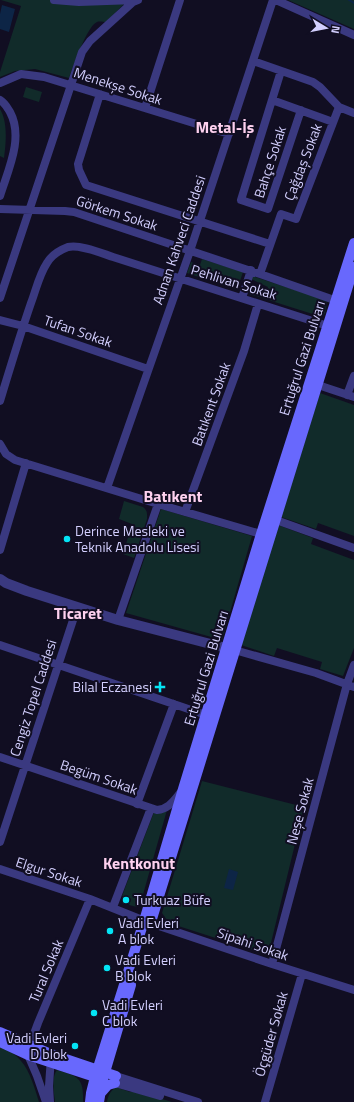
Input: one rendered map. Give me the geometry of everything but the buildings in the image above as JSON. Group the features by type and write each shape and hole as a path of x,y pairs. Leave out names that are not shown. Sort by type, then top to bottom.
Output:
{"main road":[{"name":"Ertuğrul Gazi Bulvarı","path":"147,922 183,789 206,715 231,649 276,520 318,385 354,243"},
{"name":"Ertuğrul Gazi Bulvarı","path":"95,1098 96,1073 106,1053 147,922 231,649 262,534 328,326 353,272"},
{"path":"0,1032 29,1050"},
{"path":"0,1042 29,1050 116,1080"},
{"path":"96,1073 94,1064 106,1053 116,1080"},
{"path":"96,1073 89,1082 95,1098 108,1085 116,1080"}],"street":[{"path":"54,0 79,2 137,0"},
{"path":"0,298 80,58 90,41 137,0"},
{"path":"145,108 180,0"},
{"name":"Adnan Kahveci Caddesi","path":"107,488 200,222 273,0"},
{"path":"276,0 354,35"},
{"path":"253,61 316,84 339,107 354,113"},
{"path":"281,71 272,100 332,122"},
{"name":"Menekşe Sokak","path":"0,83 20,74 44,76 229,134"},
{"path":"100,94 78,164 84,183 88,186 270,244"},
{"path":"0,100 7,106 15,122 16,134 13,156 0,196"},
{"name":"Bahçe Sokak","path":"272,100 241,200 268,209 301,110"},
{"name":"Çağdaş Sokak","path":"260,274 281,214 296,219 339,107"},
{"name":"Görkem Sokak","path":"0,209 74,212 251,270 339,302"},
{"path":"268,209 281,214"},
{"name":"Pehlivan Sokak","path":"0,402 40,276 50,259 63,249 70,247 82,248 97,252 328,326"},
{"path":"242,298 251,270"},
{"name":"Batıkent Sokak","path":"186,512 244,351 258,304"},
{"name":"Tufan Sokak","path":"0,320 23,326 148,369"},
{"path":"318,385 350,396 354,376"},
{"path":"0,444 6,454 16,460 158,504 262,534"},
{"path":"0,550 26,463"},
{"path":"118,620 158,504"},
{"path":"276,520 354,548"},
{"path":"0,579 6,583 27,591 77,608 290,665 350,686"},
{"name":"Cengiz Topel Caddesi","path":"0,842 24,765 77,608"},
{"path":"0,645 206,715"},
{"name":"Neşe Sokak","path":"272,964 350,686 354,665"},
{"path":"137,804 174,704"},
{"name":"Begüm Sokak","path":"0,757 157,810 166,808 183,789"},
{"path":"113,908 151,808"},
{"name":"Elgur Sokak","path":"0,869 113,908"},
{"name":"Tural Sokak","path":"29,1050 38,1023 90,899"},
{"name":"Sipahi Sokak","path":"113,908 147,922 354,990"},
{"name":"Öçgüder Sokak","path":"265,1102 302,974"},
{"path":"29,1050 46,1102"},
{"path":"50,1102 49,1086 51,1058"},
{"path":"116,1080 179,1102"},
{"path":"116,1080 198,1102"}],"green space":[{"path":"1,0 128,0 106,22 98,22 93,25 81,47 69,78 35,69 15,71 0,77 0,72 21,6"},
{"path":"288,0 354,0 354,29"},
{"path":"26,87 42,92 39,102 23,97"},
{"path":"0,109 3,114 5,126 6,139 4,158 0,156"},
{"path":"202,259 243,272 237,290 187,273 191,262 200,265"},
{"path":"252,277 326,300 327,303 325,313 323,316 319,316 249,294 248,289 254,289 265,293 268,287 251,279"},
{"path":"320,393 354,405 354,536 318,523 316,529 281,517"},
{"path":"124,501 143,507 147,513 147,519 134,558 123,554 132,524 119,519"},
{"path":"161,509 252,536 222,640 126,613"},
{"path":"278,525 313,538 311,544 354,560 354,648 343,676 320,669 322,662 277,648 274,656 241,645"},
{"path":"202,781 304,807 270,947 262,953 169,923 162,913"},
{"path":"167,810 140,905 137,907 129,905 131,899 122,896 154,812"},
{"path":"0,1046 17,1056 24,1065 32,1080 39,1102 0,1102"},
{"path":"57,1070 70,1074 79,1080 82,1088 83,1102 55,1102 53,1081"},
{"path":"116,1087 130,1092 139,1092 172,1102 107,1102 112,1090"}],"water":[{"path":"2,5 15,9 9,32 0,29 0,14"},
{"path":"229,869 238,872 233,890 224,888"}],"waterway":[{"path":"349,0 354,3"}],"place":[{"name":"Derince Mesleki ve Teknik Anadolu Lisesi","path":"67,539"},
{"name":"Bilal Eczanesi","path":"160,687"},
{"name":"Turkuaz Büfe","path":"126,900"},
{"name":"Vadi Evleri A blok","path":"110,931"},
{"name":"Vadi Evleri B blok","path":"107,968"},
{"name":"Vadi Evleri C blok","path":"94,1013"},
{"name":"Vadi Evleri D blok","path":"75,1046"}],"district":[{"name":"Metal-İş","path":"225,127"},
{"name":"Batıkent","path":"173,496"},
{"name":"Ticaret","path":"78,613"},
{"name":"Kentkonut","path":"139,863"}]}
